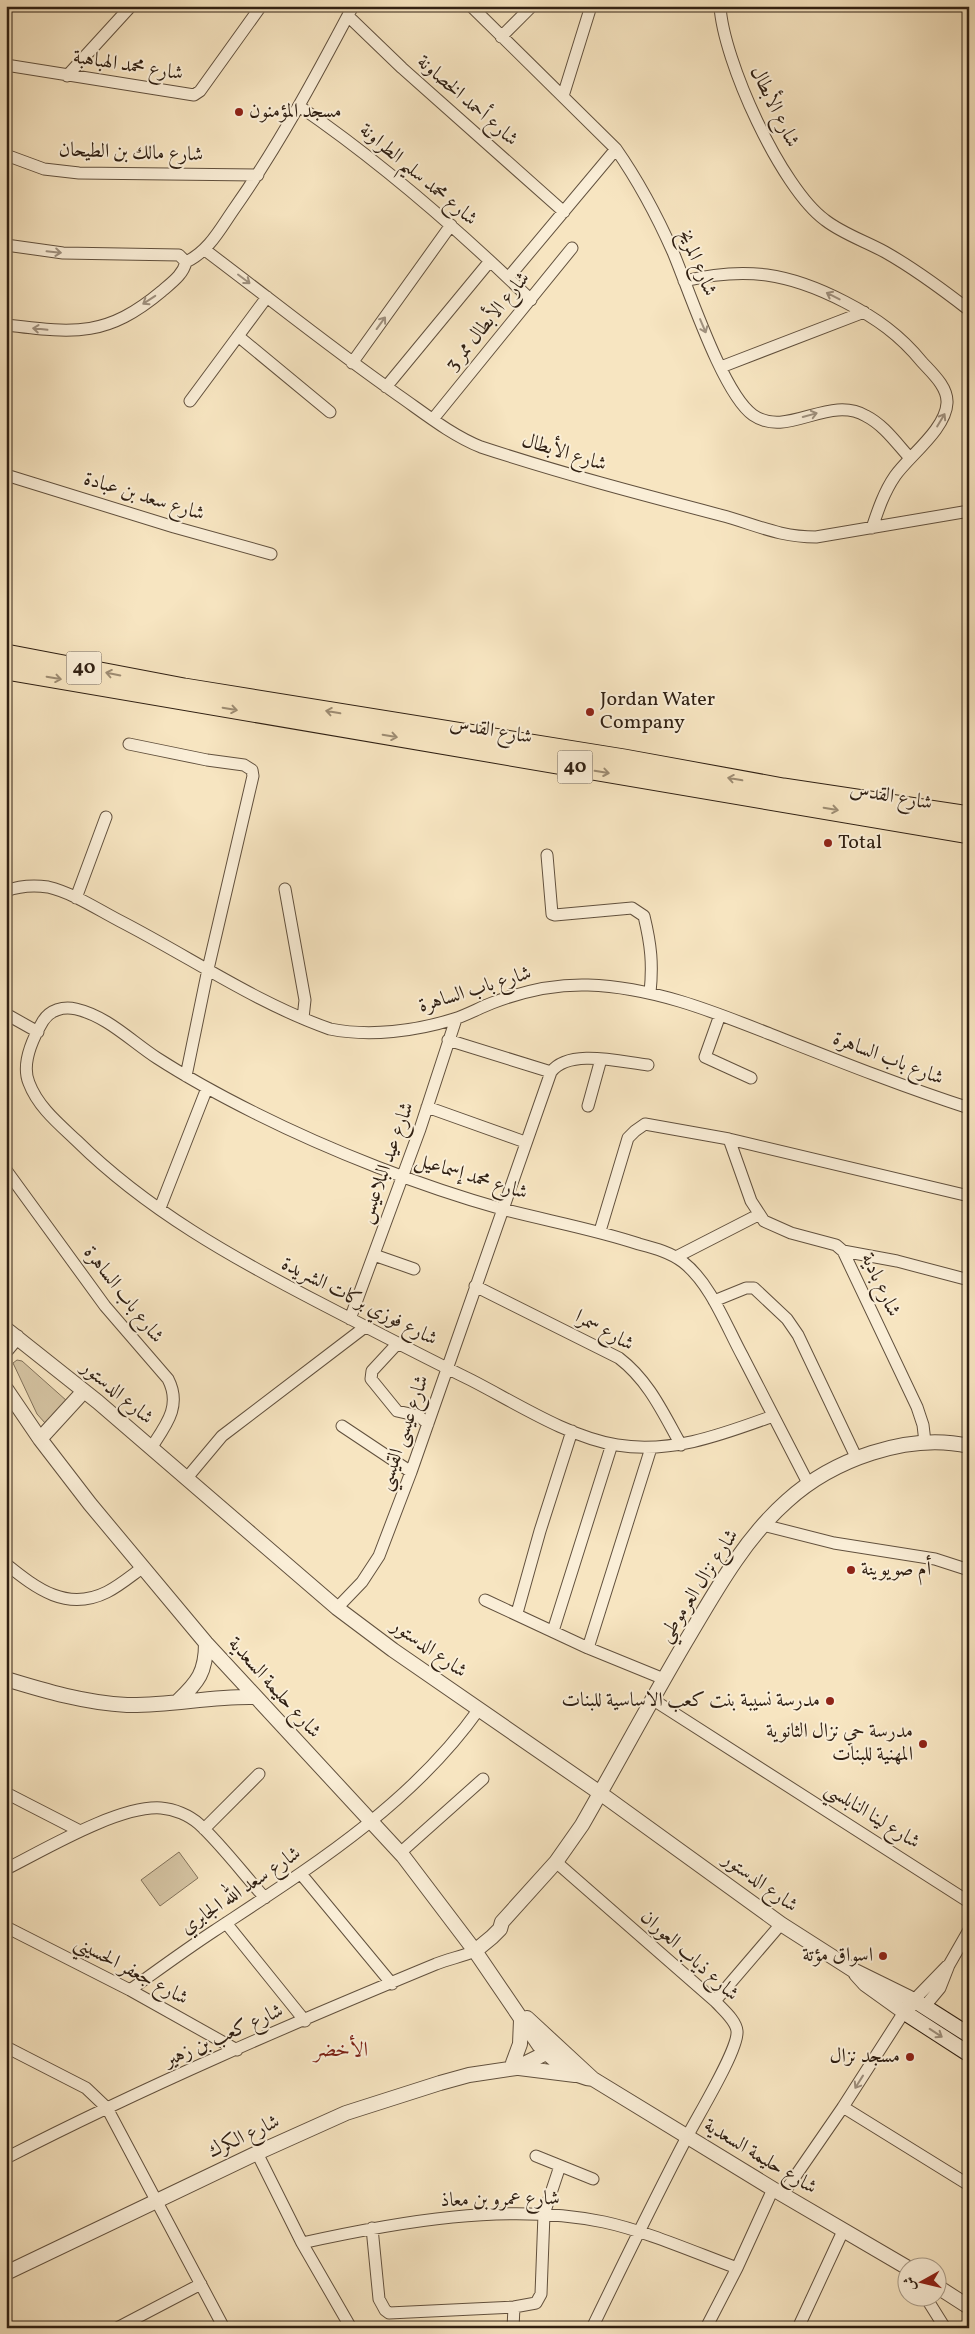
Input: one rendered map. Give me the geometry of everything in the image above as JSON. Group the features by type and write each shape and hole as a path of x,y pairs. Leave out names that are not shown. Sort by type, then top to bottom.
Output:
{"highway":[{"name":"شارع القدس","path":"6,654 184,688 614,757 792,790 969,816"},
{"name":"شارع القدس","path":"6,670 969,834"}],"main road":[{"path":"909,2015 920,2003"},
{"name":"شارع الدستور","path":"920,2003 969,2035"},
{"name":"شارع الدستور","path":"909,2015 969,2054"}],"street":[{"path":"67,76 131,6"},
{"name":"شارع محمد الهباهبة","path":"6,65 190,95 197,94 260,6"},
{"name":"شارع المريخ","path":"471,6 616,149 645,194 727,382 746,409 763,420 784,422 832,409 854,411 875,421 910,458"},
{"path":"501,37 532,6"},
{"path":"563,96 591,6"},
{"name":"شارع الأبطال","path":"720,6 728,51 736,75 764,133 803,198 823,219 844,232 883,251 926,277 969,310"},
{"path":"6,325 74,331 92,329 124,317 156,296 178,277 186,265 205,250 258,175 299,106 350,11"},
{"name":"شارع أحمد الخصاونة","path":"350,11 402,68 564,212"},
{"name":"شارع محمد سليم الطراونة","path":"299,106 349,141 452,226 531,300"},
{"path":"508,278 616,149"},
{"name":"شارع مالك بن الطيحان","path":"6,155 44,169 79,173 258,175"},
{"path":"352,363 452,226"},
{"path":"6,245 63,252 179,255 186,265"},
{"name":"شارع الأبطال ممر 3","path":"433,419 572,248"},
{"name":"شارع الأبطال","path":"205,250 352,363 433,419 482,448 597,483 730,517 794,537 816,537 969,511"},
{"path":"386,387 490,261"},
{"path":"684,281 711,274 729,273 773,276 811,285 864,312 896,333 940,383 946,393 947,402 943,417 895,476 884,494 872,528"},
{"path":"190,401 268,297"},
{"path":"721,367 864,312"},
{"path":"238,336 330,412"},
{"name":"شارع سعد بن عبادة","path":"6,474 174,528 271,554"},
{"path":"128,744 207,760 244,765 252,770 251,785 208,970 186,1076"},
{"path":"76,898 106,817"},
{"path":"547,855 552,914 632,908 644,916 651,944 653,964 650,993"},
{"name":"شارع باب الساهرة","path":"6,891 31,886 48,887 76,898 208,970 303,1018 343,1032 407,1030 456,1019 510,997 563,986 620,987 650,993 720,1015 898,1085 969,1108"},
{"path":"285,889 304,994 303,1018"},
{"name":"شارع محمد إسماعيل","path":"38,1032 45,1017 54,1011 66,1008 79,1010 98,1018 206,1088 282,1127 403,1175 502,1209 600,1231 676,1257 690,1268 714,1301 808,1483"},
{"path":"6,1014 38,1032"},
{"path":"720,1015 705,1058 750,1078"},
{"name":"شارع عيد البلاعيس","path":"350,1319 403,1175 456,1019"},
{"name":"شارع فوزي بركات الشريدة","path":"38,1032 27,1057 26,1066 29,1084 38,1100 106,1169 195,1234 248,1266 397,1344 572,1431 612,1444 651,1448 681,1445 773,1416"},
{"path":"448,1040 550,1072 556,1065 572,1059 602,1059 648,1065"},
{"path":"588,1106 602,1059"},
{"name":"شارع عيسى القيسي","path":"336,1608 362,1582 379,1556 428,1424 550,1072"},
{"path":"160,1208 206,1088"},
{"path":"427,1107 526,1142"},
{"path":"600,1231 628,1138 645,1124 654,1124 729,1139 969,1196"},
{"path":"676,1257 758,1215 751,1201 729,1139"},
{"name":"شارع باب الساهرة","path":"6,1170 105,1306 168,1379 174,1396 173,1411 151,1448"},
{"name":"شارع بادية","path":"758,1215 776,1228 836,1245 843,1251 917,1407 923,1425 925,1442"},
{"path":"843,1251 896,1261 969,1280"},
{"path":"374,1255 414,1270"},
{"name":"شارع سمرا","path":"475,1286 619,1358 633,1369 654,1396 681,1445"},
{"path":"714,1301 746,1288 754,1288 787,1319 798,1335 857,1459"},
{"path":"186,1479 222,1436 365,1326"},
{"path":"6,1350 11,1333"},
{"name":"شارع الدستور","path":"11,1333 84,1391 336,1608 600,1793 781,1924 853,1970 920,2003"},
{"path":"397,1344 372,1371 370,1379 397,1411 419,1416 428,1424"},
{"name":"شارع حليمة السعدية","path":"6,1389 40,1440 142,1568 254,1697 400,1853 473,1947 519,2014 548,2046 587,2077 898,2262"},
{"path":"40,1440 84,1391"},
{"path":"342,1426 411,1472"},
{"path":"516,1613 572,1431"},
{"name":"شارع نزال العرموطي","path":"473,1947 496,1933 502,1922 556,1862 582,1825 719,1584 764,1525 808,1483 826,1472 857,1459 898,1447 925,1442 969,1446"},
{"path":"554,1631 612,1444"},
{"path":"588,1648 651,1448"},
{"path":"764,1525 834,1543 935,1559 969,1570"},
{"path":"6,1564 48,1594 61,1599 74,1600 107,1592 142,1568"},
{"path":"485,1600 588,1648 664,1680"},
{"path":"178,1701 199,1679 206,1657 206,1643"},
{"path":"6,1679 43,1691 128,1705 227,1697 254,1697"},
{"name":"شارع لينا النابلسي","path":"652,1699 969,1902"},
{"name":"شارع سعد الله الجابري","path":"130,1990 226,1923 301,1874 372,1822 428,1771 449,1748 479,1709"},
{"path":"204,1829 259,1774"},
{"path":"400,1853 483,1779"},
{"path":"6,1792 80,1831"},
{"path":"6,1870 80,1831 147,1808 161,1808 186,1816 204,1829 265,1898"},
{"name":"شارع ذياب العوران","path":"556,1862 715,2001 736,2025 737,2037 712,2092 687,2136 592,2328"},
{"path":"301,1874 392,1984"},
{"path":"226,1923 305,2021"},
{"path":"715,2001 781,1924"},
{"name":"شارع جعفر الحسيني","path":"6,1927 130,1990 237,2050"},
{"path":"920,2003 940,1988 949,1965 969,1930"},
{"name":"شارع كعب بن زهير","path":"6,2158 107,2108 237,2050 460,1955 473,1947"},
{"name":"شارع الدستور","path":"853,1970 865,1984 909,2015"},
{"path":"519,2014 522,2036 513,2066 587,2077"},
{"path":"706,2328 778,2192 843,2107 909,2015"},
{"name":"شارع الكرك","path":"6,2273 257,2152 346,2113 469,2075 513,2066 548,2046"},
{"path":"6,2047 86,2088 107,2108 224,2328"},
{"path":"843,2107 969,2185"},
{"path":"257,2152 302,2244 351,2328"},
{"path":"536,2156 593,2179"},
{"path":"372,2228 379,2299 385,2310 389,2313 514,2307 536,2303 540,2300 544,2214 560,2166"},
{"name":"شارع عمرو بن معاذ","path":"302,2244 372,2228 467,2217 544,2214 604,2222 737,2268"},
{"path":"798,2328 843,2231"},
{"path":"117,2328 201,2284"},
{"path":"948,2293 969,2306"},
{"path":"931,2306 945,2328"},
{"path":"513,2328 514,2307"}],"shaded area":[{"path":"17,1360 22,1361 67,1401 45,1423 37,1414 13,1363"},
{"path":"179,1852 198,1878 160,1906 141,1880"}],"place":[{"name":"مسجد المؤمنون","path":"239,112"},
{"name":"Jordan Water Company","path":"590,712"},
{"name":"Total","path":"828,843"},
{"name":"أم صويوينة","path":"851,1570"},
{"name":"مدرسة نسيبة بنت كعب الاساسية للبنات","path":"830,1701"},
{"name":"مدرسة حي نزال الثانوية المهنية للبنات","path":"923,1744"},
{"name":"اسواق مؤتة","path":"883,1956"},
{"name":"مسجد نزال","path":"910,2057"}],"district":[{"name":"الأخضر","path":"341,2050"}]}
